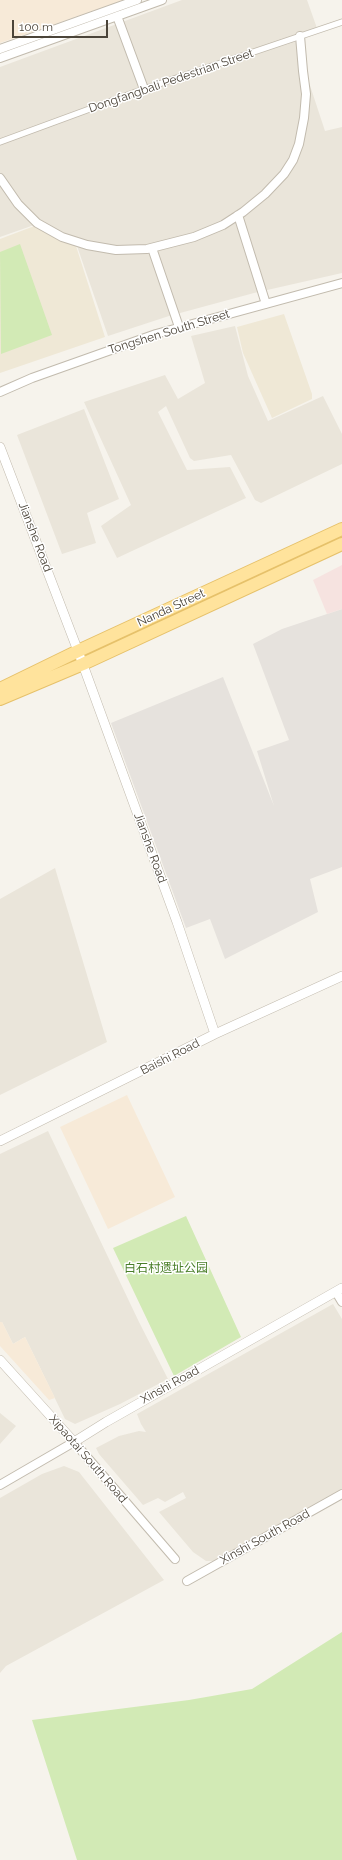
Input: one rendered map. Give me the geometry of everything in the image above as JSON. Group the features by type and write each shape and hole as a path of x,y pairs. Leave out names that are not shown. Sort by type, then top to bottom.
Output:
{"main road":[{"name":"Nanda Street","path":"0,689 78,651 342,529"},
{"name":"Nanda Street","path":"0,699 83,664 342,544"}],"street":[{"path":"0,49 137,0"},
{"path":"0,58 162,0"},
{"path":"117,16 144,89"},
{"name":"Dongfangbali Pedestrian Street","path":"0,142 144,89 342,22"},
{"path":"0,178 18,204 38,223 62,237 87,245 116,250 152,248 194,237 223,225 265,194 284,174 293,160 304,118 306,94 300,36"},
{"path":"238,215 266,304"},
{"path":"152,248 179,327"},
{"name":"Tongshen South Street","path":"0,392 32,378 156,334 342,283"},
{"name":"Jianshe Road","path":"0,446 83,664 177,922 215,1034"},
{"name":"Baishi Road","path":"0,1141 215,1034 342,976"},
{"path":"339,1290 342,1302"},
{"name":"Xinshi Road","path":"0,1485 106,1422 339,1290"},
{"name":"Xipaotai South Road","path":"0,1360 74,1442 175,1559"},
{"name":"Xinshi South Road","path":"187,1581 342,1494"}],"shaded area":[{"path":"0,0 125,0 0,43"},
{"path":"182,0 307,0 318,31 295,40 325,131 342,127 342,273 254,293 169,316 108,336 77,246 37,224 0,237 0,67"},
{"path":"37,225 76,246 105,337 0,373 0,239"},
{"path":"284,314 312,394 312,399 272,418 243,353 237,327"},
{"path":"235,326 248,376 268,421 323,396 342,434 342,464 261,503 255,500 231,455 194,461 190,458 166,406 158,412 187,470 230,467 246,498 117,558 101,526 131,505 84,402 165,375 178,399 205,383 191,336"},
{"path":"84,409 119,499 87,513 96,543 62,554 17,435"},
{"path":"342,565 342,609 327,614 313,580"},
{"path":"342,609 342,867 310,879 318,912 225,959 210,919 186,928 111,723 223,677 274,806 257,751 289,740 253,644 282,629"},
{"path":"55,868 107,1042 0,1095 0,899"},
{"path":"127,1095 175,1197 108,1229 60,1127"},
{"path":"48,1131 139,1322 168,1379 120,1404 75,1424 65,1419 25,1337 13,1344 2,1322 0,1322 0,1154"},
{"path":"333,1304 342,1319 342,1489 215,1561 206,1561 193,1552 159,1512 186,1498 183,1492 165,1502 158,1498 143,1505 99,1454 96,1448 119,1436 139,1431 146,1432 137,1414"},
{"path":"0,1322 2,1322 13,1344 25,1337 55,1398 49,1400 0,1346"},
{"path":"0,1413 16,1426 0,1444"},
{"path":"64,1466 79,1472 164,1580 6,1666 0,1673 0,1498 42,1474"}],"green space":[{"path":"20,244 52,335 1,354 0,252"},
{"name":"白石村遗址公园","path":"186,1216 241,1337 174,1376 113,1248"},
{"path":"342,1632 342,1860 77,1860 32,1720 189,1700 252,1689"}]}
